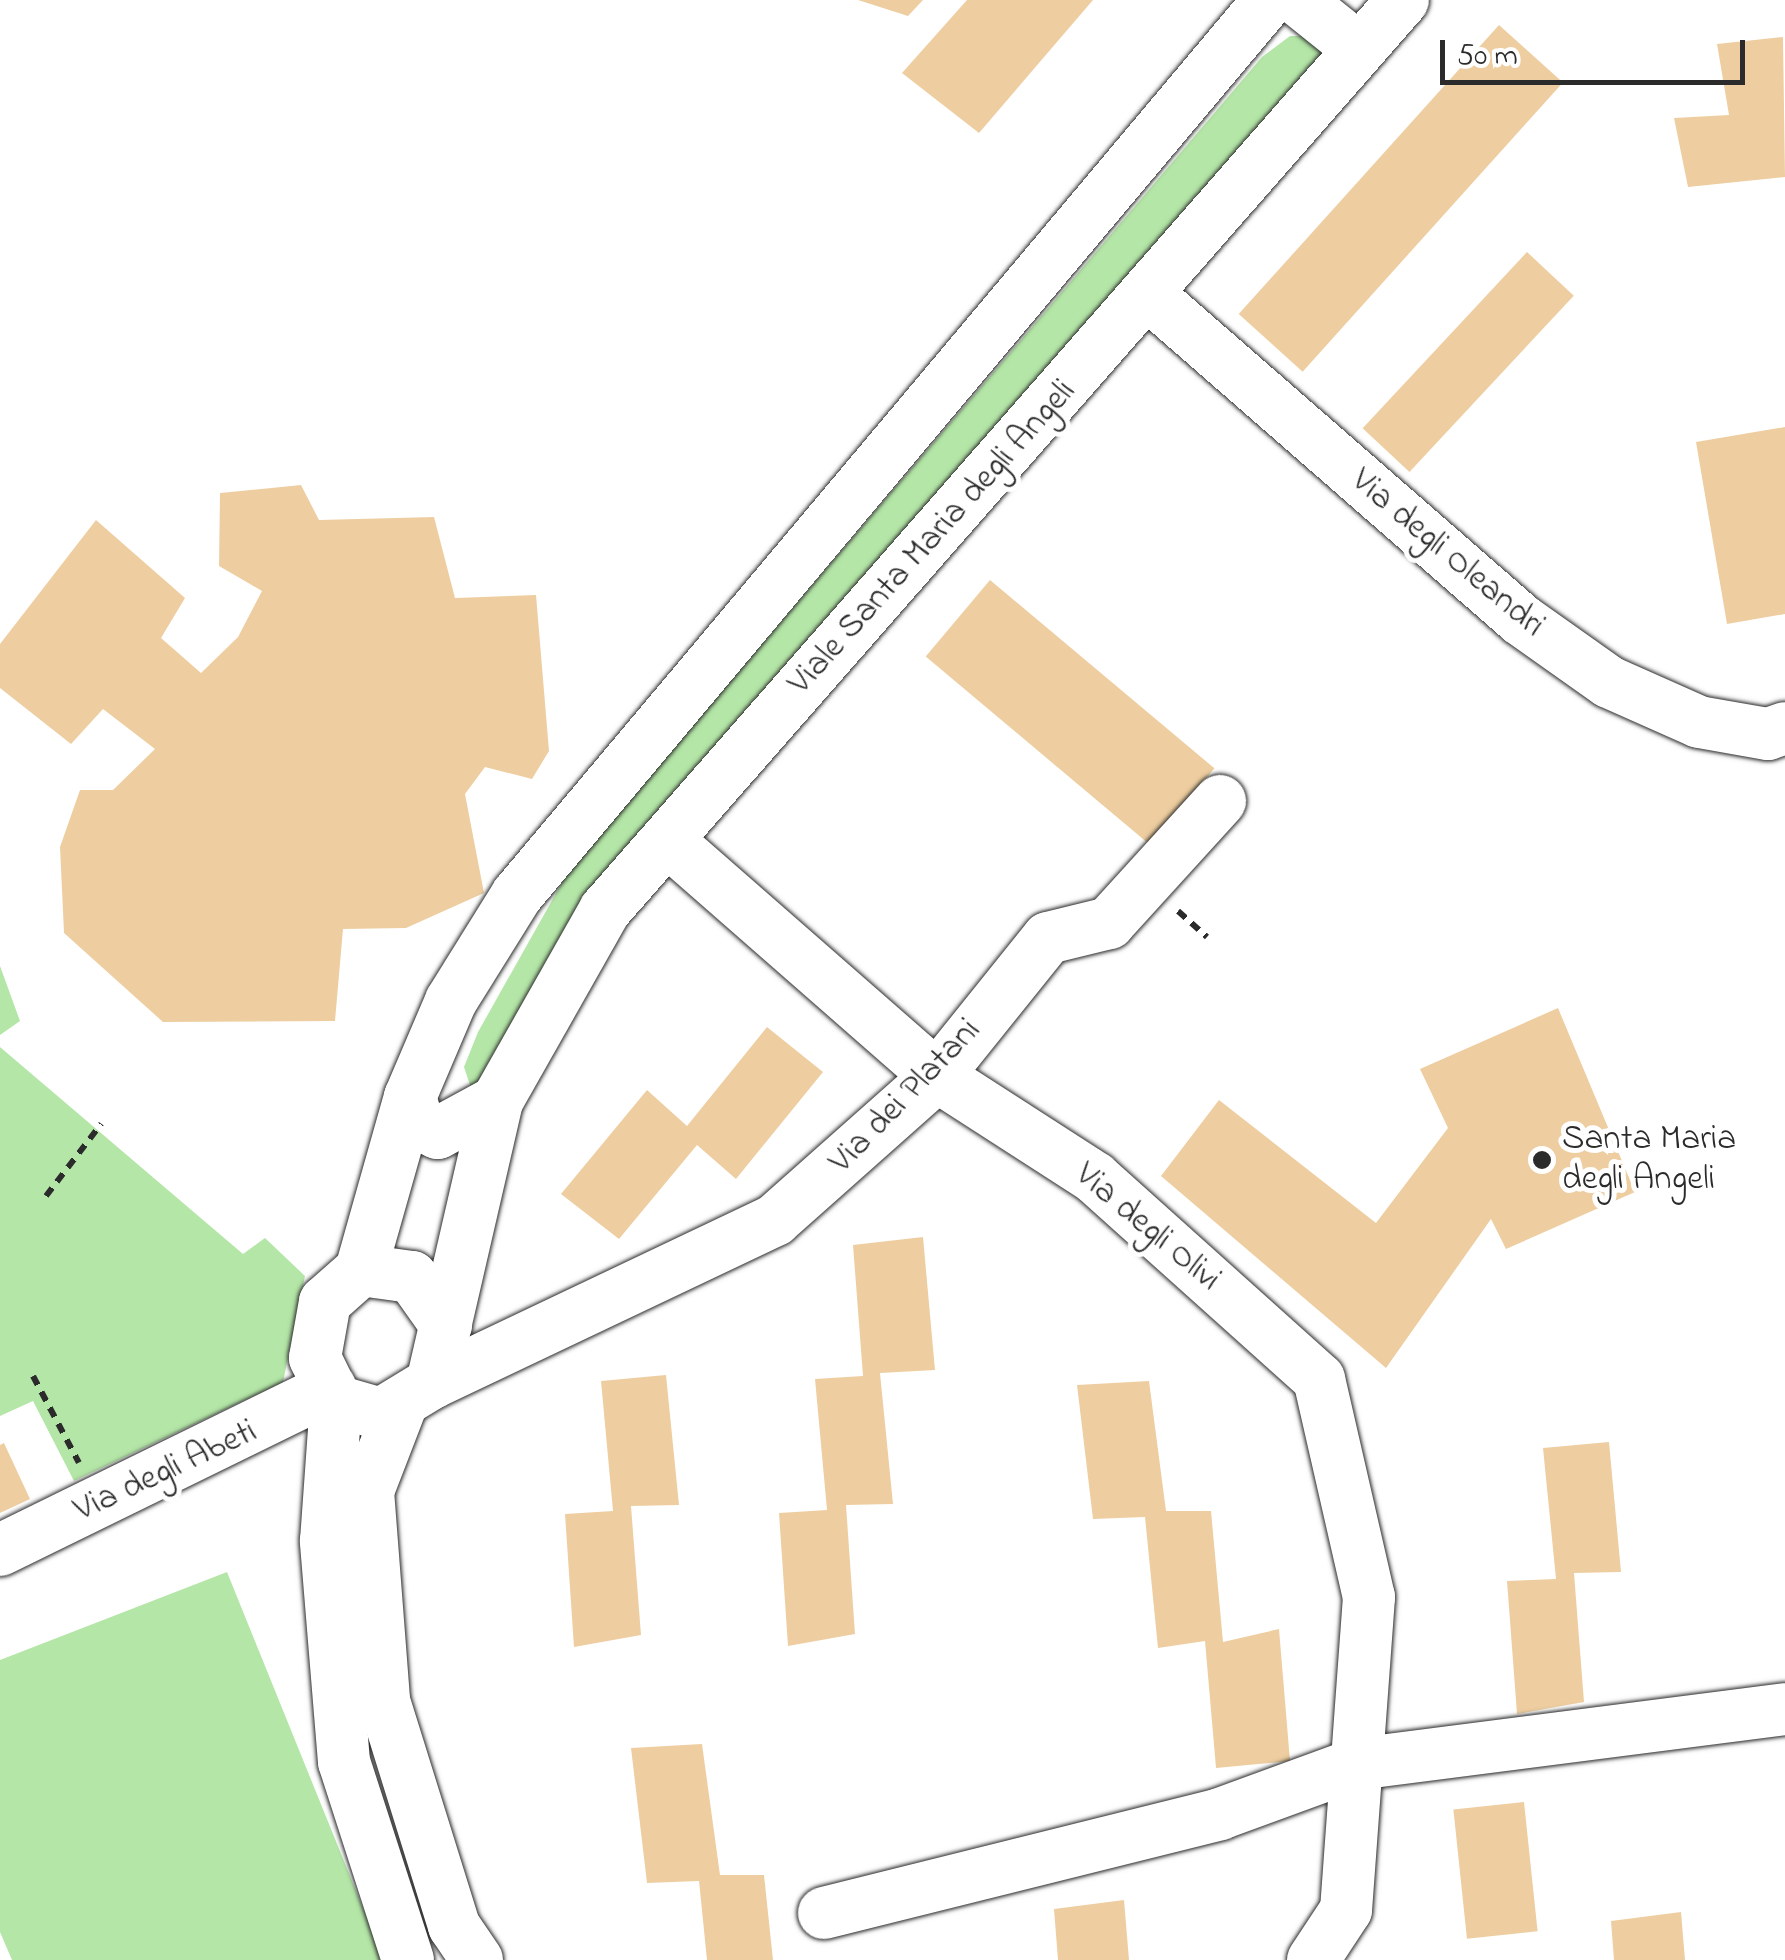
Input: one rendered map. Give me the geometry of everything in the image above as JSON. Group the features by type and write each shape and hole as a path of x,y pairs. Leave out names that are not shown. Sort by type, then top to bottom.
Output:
{"street":[{"path":"446,1324 412,1277 361,1270 410,1097 451,1001 518,895 1269,0"},
{"path":"1298,0 1358,48"},
{"name":"Viale Santa Maria degli Angeli","path":"408,1960 344,1762 362,1700 368,1491 446,1324 497,1101 605,910 1150,296 1358,48 1403,0"},
{"name":"Via degli Oleandri","path":"1150,296 1520,619 1609,682 1699,722 1779,739"},
{"name":"Via dei Platani","path":"417,1393 775,1220 937,1076 1048,938 1110,923 1220,801"},
{"name":"Via degli Olivi","path":"666,840 937,1076 1095,1178 1318,1378 1369,1598 1346,1910 1314,1960"},
{"path":"410,1097 418,1123 438,1133 497,1101"},
{"name":"Viale Santa Maria degli Angeli","path":"361,1270 324,1302 315,1358 333,1394 326,1541 362,1700 454,1926 477,1960"},
{"path":"333,1394 373,1416 417,1393"},
{"name":"Via degli Abeti","path":"0,1550 333,1394"},
{"path":"824,1913 1220,1814 1357,1764 1785,1709"}],"path":[{"path":"46,1196 101,1124"},
{"path":"33,1376 101,1503"}],"green space":[{"path":"1290,36 1312,36 1324,53 492,1085 471,1088 464,1067 478,1032 568,872 1262,57"},
{"path":"0,966 20,1021 0,1035"},
{"path":"0,1047 243,1254 265,1238 305,1276 283,1382 74,1481 33,1401 0,1416"},
{"path":"227,1572 384,1960 12,1960 0,1932 0,1660"}],"building":[{"path":"858,0 923,0 908,16"},
{"path":"967,0 1093,0 979,133 902,73"},
{"path":"1499,25 1563,83 1303,372 1239,314"},
{"path":"1783,37 1785,177 1688,187 1674,118 1729,115 1717,44"},
{"path":"1527,252 1574,296 1409,472 1363,428"},
{"path":"1785,427 1785,614 1727,624 1696,442"},
{"path":"301,485 319,520 434,517 455,598 536,595 549,751 532,779 485,767 465,794 484,893 406,928 343,929 335,1021 163,1022 64,933 60,847 80,790 113,790 155,749 103,709 71,744 0,688 0,644 96,520 185,598 161,638 201,673 238,637 262,591 219,566 220,493"},
{"path":"990,580 1214,768 1150,845 926,657"},
{"path":"1558,1008 1635,1192 1506,1249 1491,1219 1386,1368 1161,1176 1219,1100 1376,1223 1448,1128 1420,1069"},
{"path":"767,1027 823,1072 736,1179 697,1145 619,1239 561,1194 647,1090 687,1126"},
{"path":"923,1237 935,1370 880,1373 893,1504 846,1505 855,1634 788,1646 779,1513 827,1510 815,1379 863,1376 853,1245"},
{"path":"666,1375 679,1505 631,1506 641,1635 574,1647 565,1514 613,1511 601,1381"},
{"path":"1149,1381 1166,1511 1211,1511 1223,1642 1279,1629 1290,1761 1216,1768 1205,1641 1158,1648 1145,1517 1093,1519 1077,1385"},
{"path":"1609,1442 1621,1572 1574,1573 1584,1702 1517,1714 1507,1581 1556,1579 1543,1448"},
{"path":"4,1443 30,1499 0,1513 0,1445"},
{"path":"702,1744 720,1875 764,1875 773,1960 707,1960 699,1881 647,1883 631,1748"},
{"path":"1524,1802 1538,1931 1467,1939 1453,1809"},
{"path":"1124,1900 1129,1960 1058,1960 1054,1909"},
{"path":"1681,1912 1685,1960 1614,1960 1611,1921"}],"place":[{"name":"Santa Maria degli Angeli","path":"1542,1160"}]}
